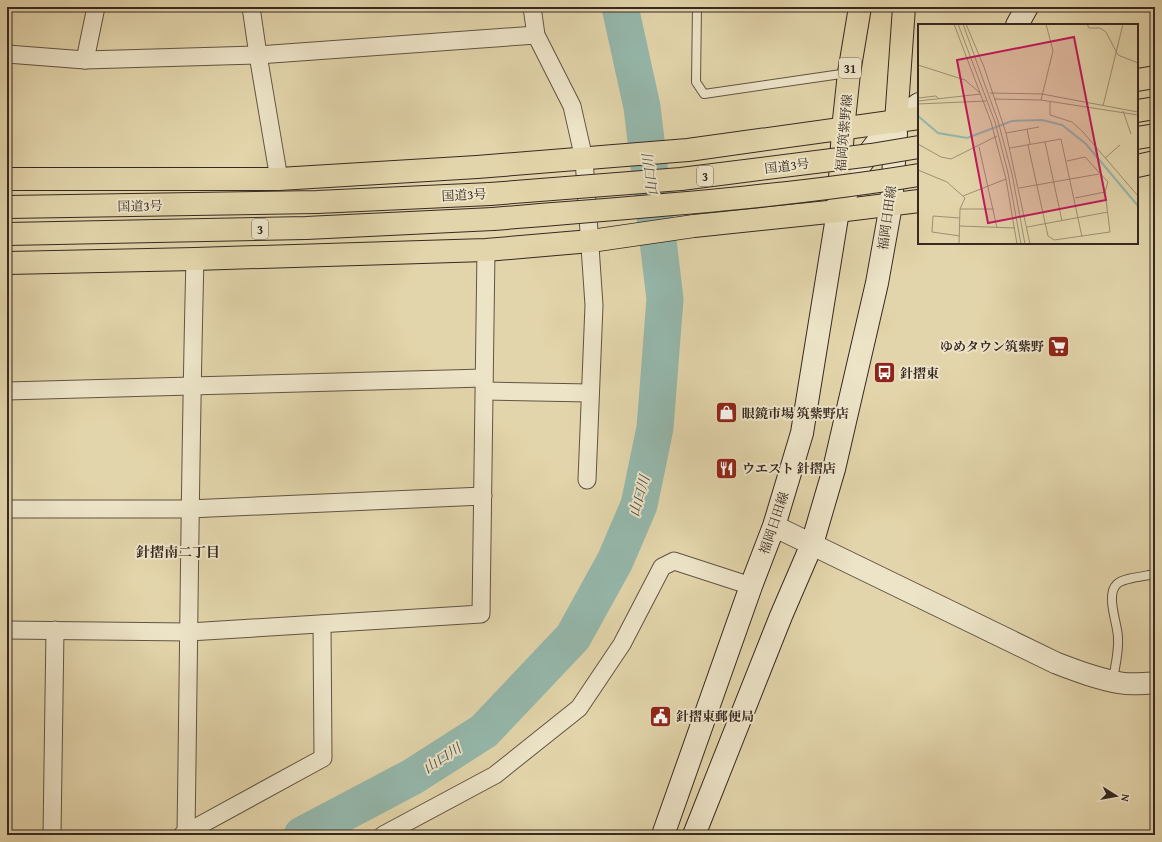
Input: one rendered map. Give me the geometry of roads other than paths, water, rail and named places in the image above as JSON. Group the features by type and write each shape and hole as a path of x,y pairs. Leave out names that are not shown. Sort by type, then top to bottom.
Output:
{"main road":[{"name":"福岡筑紫野線","path":"838,211 843,129 849,73 860,7"},
{"path":"896,122 904,7"},
{"path":"1018,24 1027,7"},
{"path":"1138,80 1155,77"},
{"name":"福岡日田線","path":"663,835 774,526 802,433 838,211 860,166 878,140 896,122 918,105"},
{"path":"1138,111 1155,108"},
{"path":"7,179 279,179 477,167 688,150 918,118"},
{"name":"福岡日田線","path":"694,835 781,616 812,544 834,469 877,283 891,205 896,122"},
{"path":"1138,138 1155,135"},
{"name":"国道3号","path":"7,207 317,202 490,194 681,179 872,155 918,147"},
{"path":"1138,166 1155,162"},
{"name":"国道3号","path":"7,234 306,228 494,219 686,204 870,183 918,174"},
{"path":"7,263 486,250 596,240 694,226 918,201"}],"street":[{"path":"85,60 96,7"},
{"path":"251,7 279,179"},
{"path":"532,7 536,35 572,106 592,158 596,240 587,480"},
{"path":"7,54 85,60 258,55 536,35"},
{"path":"7,630 189,632 481,614 486,250"},
{"path":"195,259 191,387 189,632 184,833 323,758 322,624"},
{"path":"7,392 191,387 484,384 590,393"},
{"path":"7,509 189,509 483,496"},
{"path":"774,526 1056,663 1094,678 1123,683 1155,683"},
{"path":"383,835 495,775 579,708 622,644 662,567 674,561 752,586"},
{"path":"52,835 55,630"}],"lane":[{"path":"697,7 696,82 704,94 849,73"},
{"path":"1112,681 1118,655 1118,637 1112,604 1112,592 1116,585 1122,581 1155,574"}],"waterway":[{"name":"山口川","path":"302,835 412,777 484,731 573,637 615,561 639,505 655,428 665,299 642,107 620,7"}],"place":[{"name":"ゆめタウン筑紫野","path":"1059,346"},
{"name":"針摺東","path":"884,373"},
{"name":"眼鏡市場 筑紫野店","path":"727,413"},
{"name":"ウエスト 針摺店","path":"726,468"},
{"name":"針摺東郵便局","path":"661,716"}],"district":[{"name":"針摺南二丁目","path":"178,552"}]}
